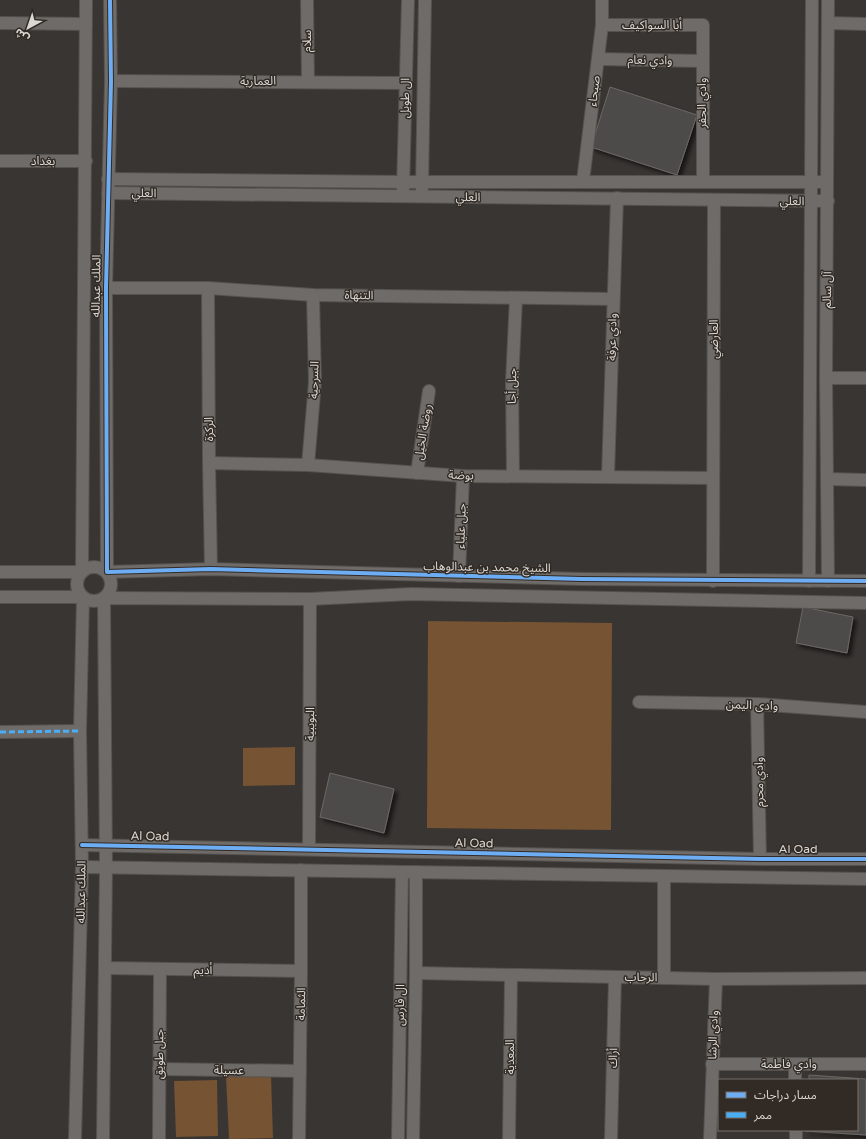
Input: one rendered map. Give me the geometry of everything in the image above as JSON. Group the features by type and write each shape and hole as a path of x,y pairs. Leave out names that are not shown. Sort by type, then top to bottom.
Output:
{"street":[{"name":"الملك عبدالله","path":"82,572 86,0"},
{"name":"الملك عبدالله","path":"107,572 106,288 111,81 110,0"},
{"name":"سلام","path":"307,0 308,81"},
{"name":"ال طويل","path":"403,196 408,0"},
{"name":"ال طويل","path":"422,196 425,0"},
{"name":"صبحاء","path":"583,181 602,25 602,0"},
{"name":"آل سالم","path":"809,581 812,0"},
{"name":"آل سالم","path":"828,0 826,378 828,581"},
{"path":"0,23 86,24"},
{"path":"828,23 866,24"},
{"name":"أبا السواكيف","path":"602,25 703,25"},
{"name":"وادي الحفر","path":"703,25 703,182"},
{"name":"وادي نعام","path":"598,59 702,61"},
{"name":"العمارية","path":"111,81 308,81 405,83"},
{"name":"بغداد","path":"0,162 86,161"},
{"name":"العلي","path":"108,179 403,182 827,182"},
{"name":"العلي","path":"108,193 828,201"},
{"name":"وادي عرفة","path":"608,476 612,299 617,198"},
{"name":"العارضي","path":"713,581 714,200"},
{"name":"التنهاة","path":"106,288 208,288 313,295 612,299"},
{"name":"الركزة","path":"208,288 208,463 211,569"},
{"name":"السرحية","path":"308,465 315,382 313,295"},
{"name":"جبل أجا","path":"513,475 512,382 516,298"},
{"path":"826,378 866,378"},
{"name":"روضة الخيل","path":"417,473 429,391"},
{"name":"بوضة","path":"208,463 308,465 463,476 513,475 713,478"},
{"name":"جبل علياء","path":"459,576 463,476"},
{"path":"827,479 866,480"},
{"path":"83,597 77,588 78,576 91,567 97,567 107,572 111,583 111,588 104,598"},
{"name":"الشيخ محمد بن عبدالوهاب","path":"107,572 211,569 713,581 866,581"},
{"path":"0,572 82,572"},
{"path":"617,579 617,599"},
{"path":"0,597 83,597 94,601 104,598 310,599 412,594 617,599 866,602"},
{"name":"الملك عبدالله","path":"75,1139 82,867 80,731 83,597"},
{"name":"الملك عبدالله","path":"103,1139 106,867 104,598"},
{"name":"البويبية","path":"309,849 310,599"},
{"name":"وادى اليمن","path":"639,702 757,704 866,712"},
{"name":"وادي محرم","path":"757,704 760,859"},
{"path":"0,732 80,731"},
{"name":"Al Oad","path":"82,845 760,859 866,859"},
{"path":"82,867 866,879"},
{"name":"الثمامة","path":"299,1139 302,971 301,870"},
{"name":"ال فارس","path":"398,1139 402,872"},
{"name":"ال فارس","path":"412,1139 416,973 416,872"},
{"path":"664,876 664,978"},
{"name":"أديم","path":"105,968 302,971"},
{"name":"جبل طويق","path":"159,1139 160,970"},
{"name":"الرحاب","path":"416,973 716,979 866,978"},
{"name":"المعدية","path":"509,1139 510,975"},
{"name":"أراك","path":"611,1139 615,977"},
{"name":"وادي الرشا","path":"710,1139 716,979"},
{"name":"وادي فاطمة","path":"712,1064 866,1064"},
{"path":"795,1064 795,1079"},
{"name":"عسيلة","path":"159,1069 300,1071"}],"shaded area":[{"path":"428,621 612,623 611,830 427,828"},
{"path":"295,747 295,785 243,786 243,748"},
{"path":"271,1076 273,1138 229,1139 226,1077"},
{"path":"217,1080 218,1136 176,1137 174,1081"}],"building":[{"path":"610,87 697,115 677,175 591,147"},
{"path":"803,607 853,617 847,653 796,643"},
{"path":"330,773 394,789 384,833 320,817"},
{"path":"809,1075 866,1079 866,1135 805,1131 858,1131 858,1079 809,1079"}],"marked path":[{"path":"0,732 80,731"}],"cycle path":[{"path":"110,0 111,81 106,288 107,572 211,569 581,579 866,581"},
{"path":"82,845 760,859 866,859"}]}
